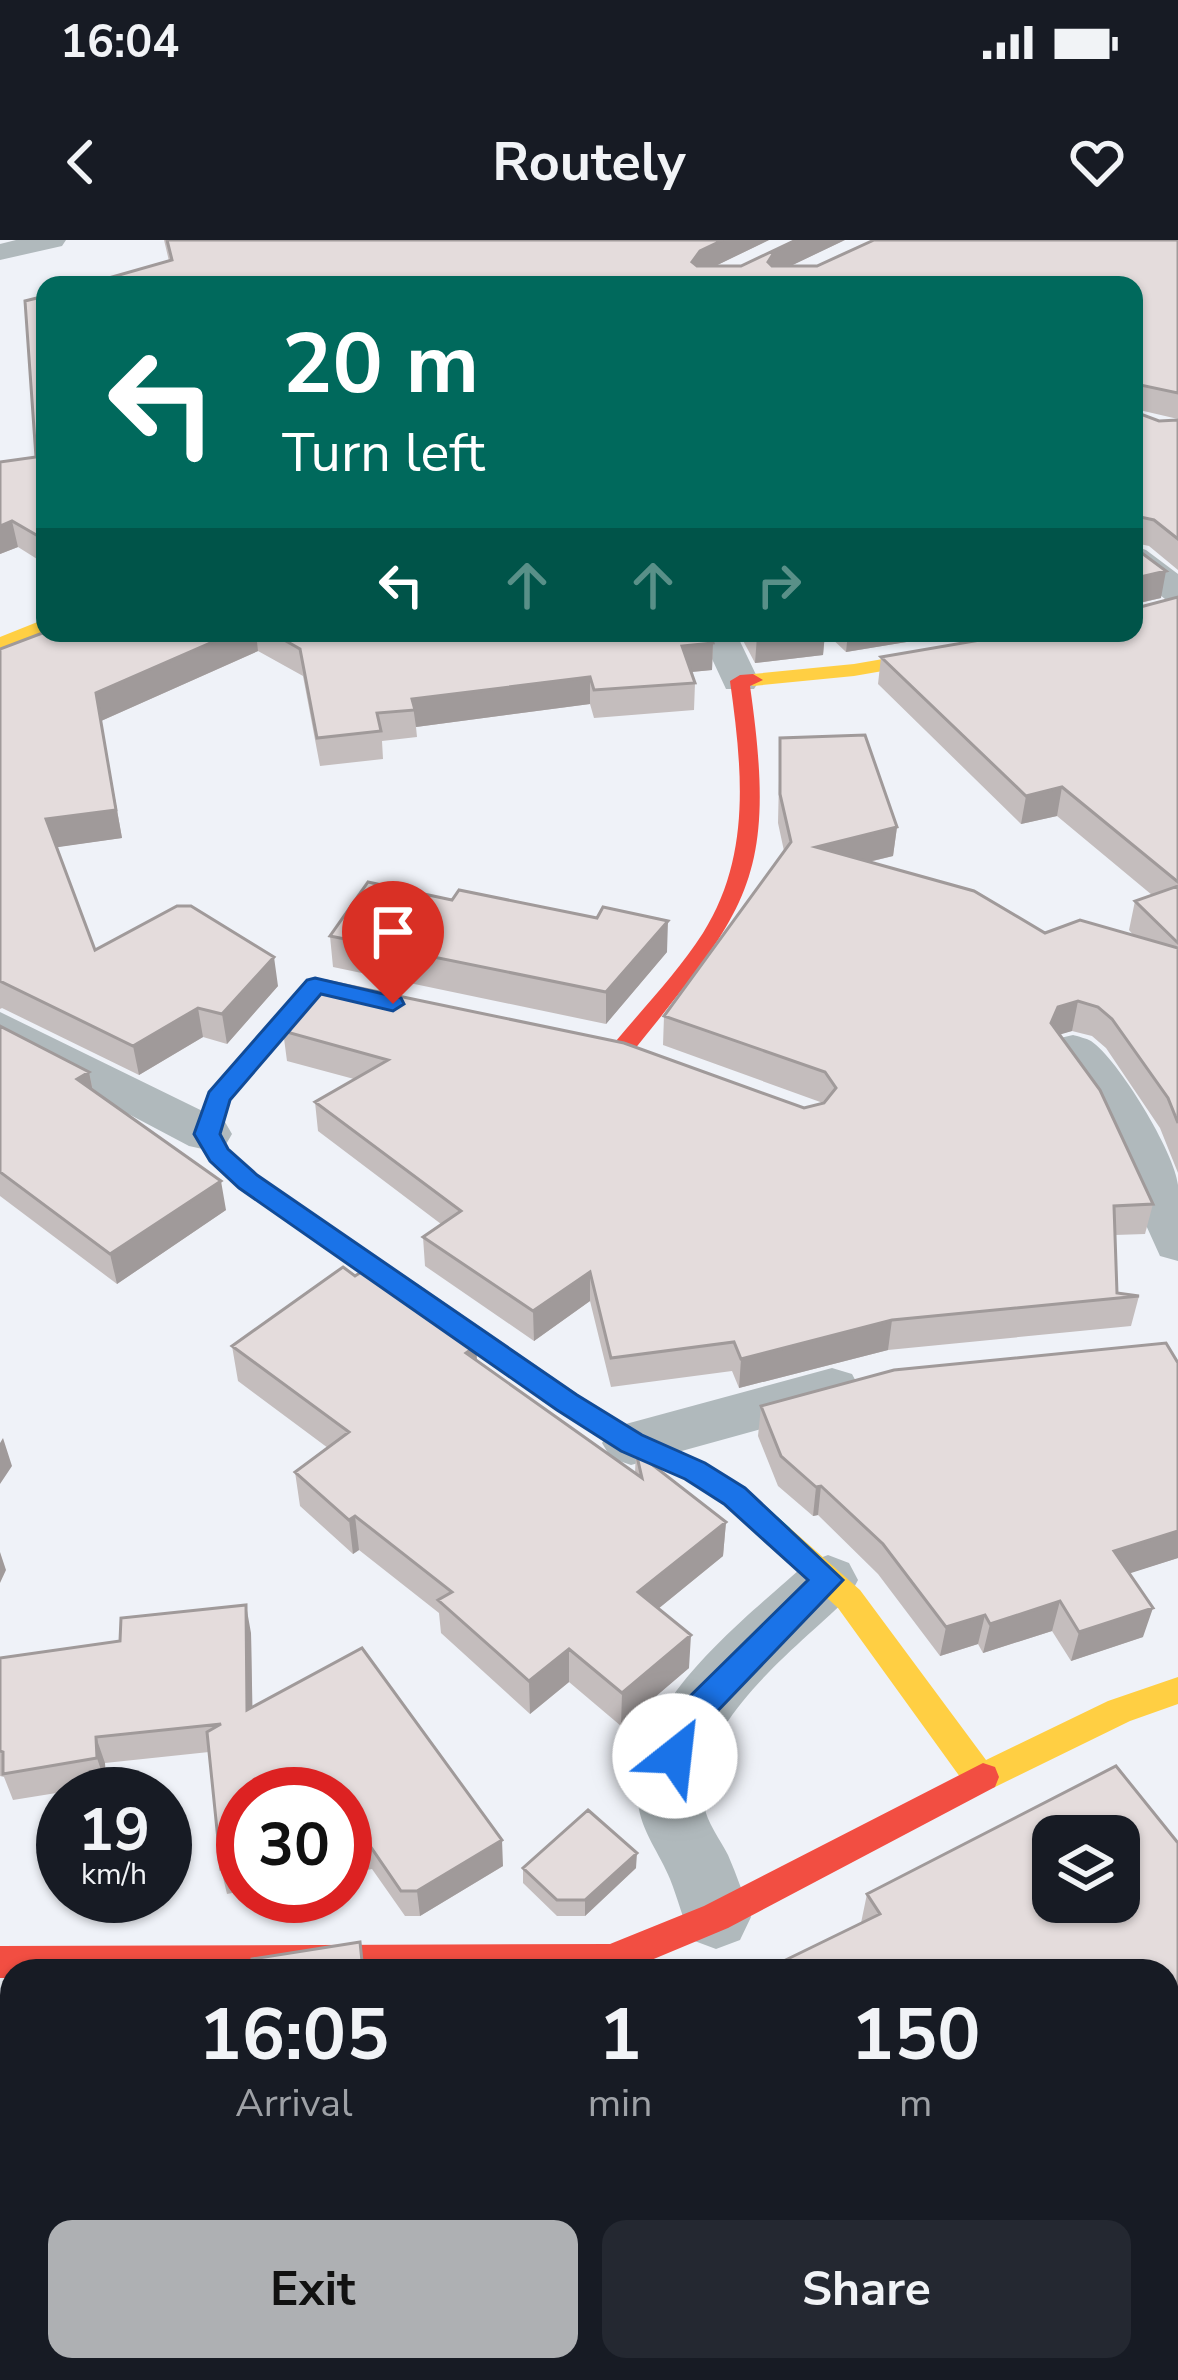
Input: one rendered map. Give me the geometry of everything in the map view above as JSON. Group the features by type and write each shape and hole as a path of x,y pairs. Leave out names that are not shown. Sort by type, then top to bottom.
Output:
{"main road":[{"path":"0,644 36,629"},
{"path":"516,1029 643,1057 728,909 742,867 751,802 740,681 854,670 1014,642"},
{"path":"431,1012 315,986 218,1098 207,1134 219,1155 248,1181 632,1443 695,1471 734,1496 849,1599 980,1778"},
{"path":"613,1959 716,1917 980,1778 1119,1712 1178,1690"}],"street":[{"path":"0,252 52,240"},
{"path":"1143,569 1171,605"},
{"path":"722,642 740,681"},
{"path":"0,1027 207,1134"},
{"path":"1073,1050 1103,1082 1128,1122 1178,1243"},
{"path":"632,1443 888,1376"},
{"path":"716,1917 701,1872 676,1829 669,1795 675,1756 694,1713 828,1580"}],"building":[{"path":"167,240 723,240 700,251 692,262 741,266 799,240 775,251 768,262 772,266 817,266 874,240 1178,240 1178,393 1143,386 1143,276 116,276 172,260"},
{"path":"36,298 36,457 25,301"},
{"path":"1143,415 1159,421 1178,420 1178,539 1154,520 1143,518"},
{"path":"36,457 36,535 12,521 0,526 0,462"},
{"path":"1143,554 1166,571 1143,576"},
{"path":"1178,597 1178,882 1062,787 1026,796 881,657 968,642 1143,642 1143,606"},
{"path":"36,635 36,642 212,642 96,693 116,810 46,819 95,950 177,906 191,906 274,957 222,1014 198,1008 133,1046 0,981 0,649"},
{"path":"288,642 713,643 682,646 695,683 594,690 590,677 412,699 415,710 377,713 381,731 317,738 300,649"},
{"path":"865,735 897,827 816,847 974,891 1045,933 1080,920 1178,948 1178,1123 1168,1098 1112,1019 1098,1007 1078,1001 1058,1007 1051,1023 1100,1090 1153,1204 1114,1206 1117,1293 1139,1296 892,1320 741,1359 734,1342 611,1358 590,1272 533,1311 423,1237 461,1211 315,1102 388,1060 283,1031 326,981 624,1043 804,1108 824,1103 836,1088 825,1072 664,1016 791,842 780,794 780,738"},
{"path":"368,882 452,900 459,890 597,918 603,907 668,921 606,992 330,936"},
{"path":"1178,886 1178,943 1135,901"},
{"path":"0,1026 89,1072 77,1079 221,1181 110,1254 0,1172"},
{"path":"343,1267 355,1276 366,1269 476,1346 466,1353 642,1478 636,1452 726,1522 638,1592 691,1635 622,1693 569,1649 529,1681 438,1600 452,1592 355,1516 349,1520 295,1472 349,1432 232,1346"},
{"path":"1166,1343 1178,1363 1178,1531 1114,1551 1153,1608 1079,1632 1060,1601 990,1624 985,1615 946,1627 883,1544 781,1456 761,1406 894,1370"},
{"path":"246,1605 247,1710 362,1648 502,1840 417,1891 401,1891 372,1849 372,1767 216,1767 216,1820 207,1732 221,1724 96,1737 97,1758 3,1774 0,1658 120,1641 121,1618"},
{"path":"1116,1766 1178,1843 1178,1959 788,1959 880,1914 867,1894"},
{"path":"588,1810 637,1853 585,1900 557,1900 523,1868"},
{"path":"360,1942 362,1959 252,1959"}],"traffic: fast":[{"path":"411,1008 315,985 218,1098 207,1134 219,1155 248,1181 567,1403 631,1443 695,1471 735,1496 779,1536"}],"traffic: slow":[{"path":"0,644 36,629"},
{"path":"753,680 854,670 1014,642"},
{"path":"779,1536 849,1599 980,1778"},
{"path":"983,1777 1119,1711 1178,1690"}],"traffic: jam":[{"path":"542,1034 622,1050 717,928 739,882 746,854 751,796 740,681 753,680"},
{"path":"613,1959 716,1917 983,1777"}],"route":[{"path":"393,1004 315,986 218,1098 207,1134 219,1155 248,1181 567,1403 734,1496 828,1580 694,1713 675,1756"}]}
